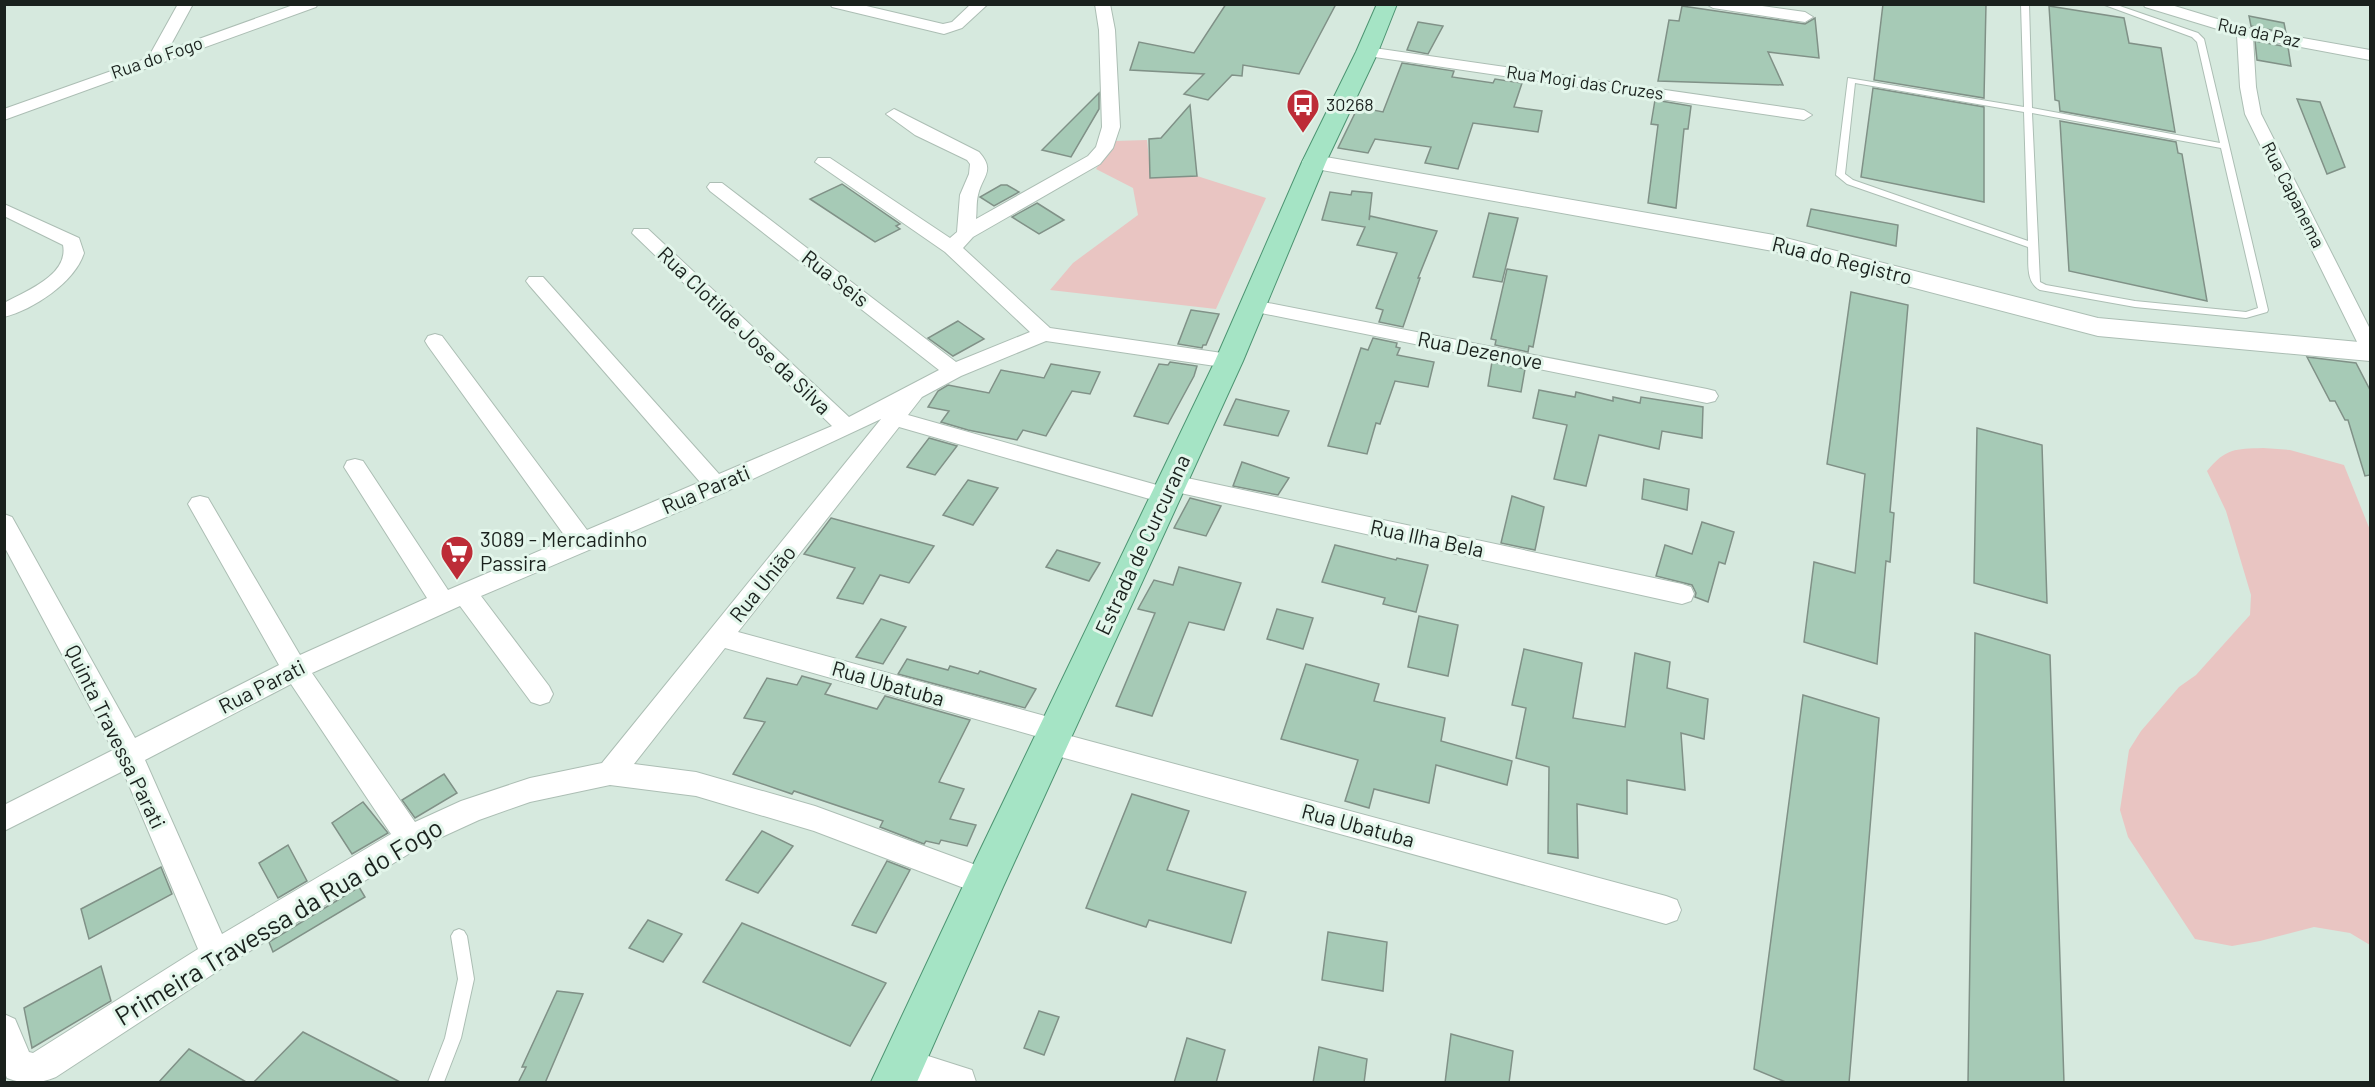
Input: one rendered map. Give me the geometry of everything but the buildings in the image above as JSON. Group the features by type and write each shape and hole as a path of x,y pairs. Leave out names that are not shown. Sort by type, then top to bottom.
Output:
{"main road":[{"name":"Estrada de Curcurana","path":"898,1073 1229,361 1314,162 1367,52 1387,4"}],"street":[{"path":"155,59 186,4"},
{"name":"Rua do Fogo","path":"4,115 311,4"},
{"path":"837,4 944,29 957,26 981,4"},
{"path":"952,248 966,233 1094,160 1104,148 1111,127 1107,30 1102,4"},
{"name":"Rua da Paz","path":"2150,4 2245,32 2370,55"},
{"path":"1715,5 1805,17"},
{"name":"Rua Capanema","path":"2245,32 2248,87 2253,114 2370,350"},
{"name":"Rua Mogi das Cruzes","path":"1367,52 1804,115"},
{"path":"894,114 921,131 973,156 979,163 978,174 969,195 966,233"},
{"path":"824,162 952,248 1044,334 1229,361"},
{"name":"Rua do Registro","path":"1314,162 1774,243 2098,327 2370,350"},
{"name":"Rua Seis","path":"716,187 954,370"},
{"path":"4,208 72,242 76,250 75,261 64,274 4,311"},
{"name":"Rua Clotilde Jose da Silva","path":"641,233 847,428"},
{"path":"536,281 717,486"},
{"name":"Rua Dezenove","path":"1253,306 1707,396"},
{"name":"Rua Parati","path":"4,819 295,669 453,598 847,428 954,370 1044,334"},
{"path":"435,341 583,543"},
{"name":"Rua União","path":"610,773 896,419 914,393"},
{"name":"Rua Ilha Bela","path":"896,419 1170,489 1682,594"},
{"path":"355,467 453,598 540,694"},
{"path":"200,504 295,669 410,838"},
{"name":"Quinta Travessa Parati","path":"4,523 129,754 216,955"},
{"name":"Rua Ubatuba","path":"720,637 1053,736 1666,910"},
{"name":"Primeira Travessa da Rua do Fogo","path":"4,1030 19,1066 33,1069 44,1065 216,955 410,838 471,810 530,790 610,773 696,784 815,819 985,882"},
{"path":"898,1073 960,1083"}],"lane":[{"path":"2025,4 2036,284 2049,290 2135,304 2246,315 2258,314 2263,310 2263,304 2199,38 2105,4"},
{"path":"2033,246 1850,182 1840,175 1851,80 2224,146"},
{"path":"436,1083 453,1038 466,980 459,936"}],"shaded area":[{"path":"1147,140 1151,178 1197,176 1266,198 1216,309 1050,290 1073,263 1138,215 1133,188 1096,169 1114,141"},
{"path":"2263,448 2290,450 2344,465 2370,530 2370,945 2350,933 2314,927 2232,946 2195,939 2128,837 2120,810 2129,750 2141,731 2179,687 2196,675 2250,615 2251,595 2226,511 2207,471 2220,458 2232,451"}],"place":[{"name":"30268","path":"1303,134"},
{"name":"3089 - Mercadinho Passira","path":"457,581"}]}
